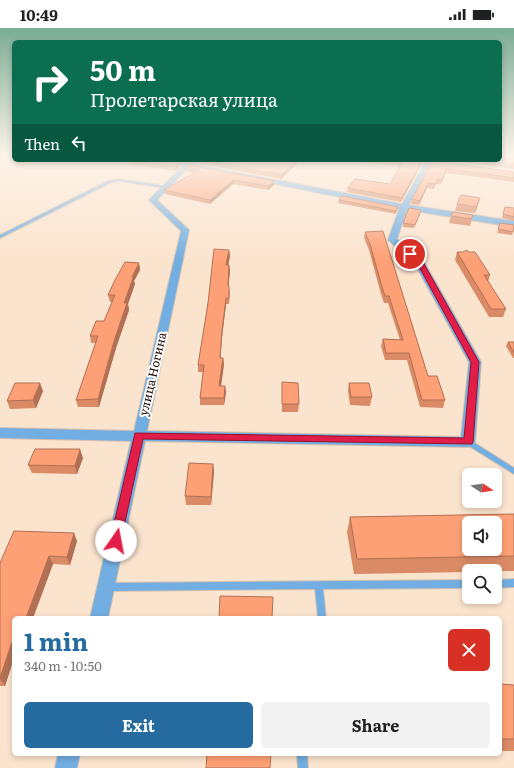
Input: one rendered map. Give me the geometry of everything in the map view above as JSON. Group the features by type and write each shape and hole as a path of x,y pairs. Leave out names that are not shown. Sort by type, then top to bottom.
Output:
{"street":[{"name":"улица Ногина","path":"99,616 185,230 153,200 162,191"},
{"path":"326,191 404,207 514,224"},
{"path":"0,433 468,442 475,362 420,262 392,240 404,207 413,191"},
{"path":"66,768 69,756"}],"lane":[{"path":"0,237 92,191"},
{"path":"468,442 514,471"},
{"path":"106,587 462,584"},
{"path":"502,584 514,584"},
{"path":"319,585 322,616"},
{"path":"302,756 303,768"}],"building":[{"path":"166,191 221,191 210,200"},
{"path":"362,191 406,191 402,198"},
{"path":"417,191 425,191 420,201 412,199"},
{"path":"461,195 480,198 476,207 457,204"},
{"path":"342,196 398,207 396,211 339,200"},
{"path":"505,207 514,208 514,217 503,214"},
{"path":"409,208 421,210 415,225 403,223"},
{"path":"453,212 473,215 471,219 451,216"},
{"path":"500,223 514,225 513,232 498,229"},
{"path":"383,231 428,376 437,376 445,400 422,400 409,353 386,353 383,339 403,340 389,296 385,296 365,232"},
{"path":"214,249 229,250 226,265 229,265 229,298 226,298 222,331 220,358 223,358 219,386 225,386 224,398 200,398 204,365 198,365 208,303"},
{"path":"467,250 468,252 475,252 490,275 484,275 506,309 491,309 457,252"},
{"path":"125,262 139,263 132,277 133,278 124,303 127,303 114,341 98,399 76,400 98,336 90,336 96,321 104,321 115,295 108,295"},
{"path":"508,342 514,342 514,353"},
{"path":"282,382 298,383 299,404 282,404"},
{"path":"15,383 40,383 33,400 7,401"},
{"path":"349,383 369,383 372,397 351,397"},
{"path":"35,449 80,449 75,466 28,465"},
{"path":"189,463 213,464 211,497 185,496"},
{"path":"514,514 514,556 357,559 350,517"},
{"path":"14,531 74,533 67,557 49,556 27,616 12,616 12,642 0,678 0,563"},
{"path":"220,596 273,597 272,616 219,616"},
{"path":"502,684 514,685 514,739 502,739"},
{"path":"207,756 271,756 270,768 206,768"}],"route":[{"path":"116,541 139,436 468,442 475,362 420,262 410,254"}]}
